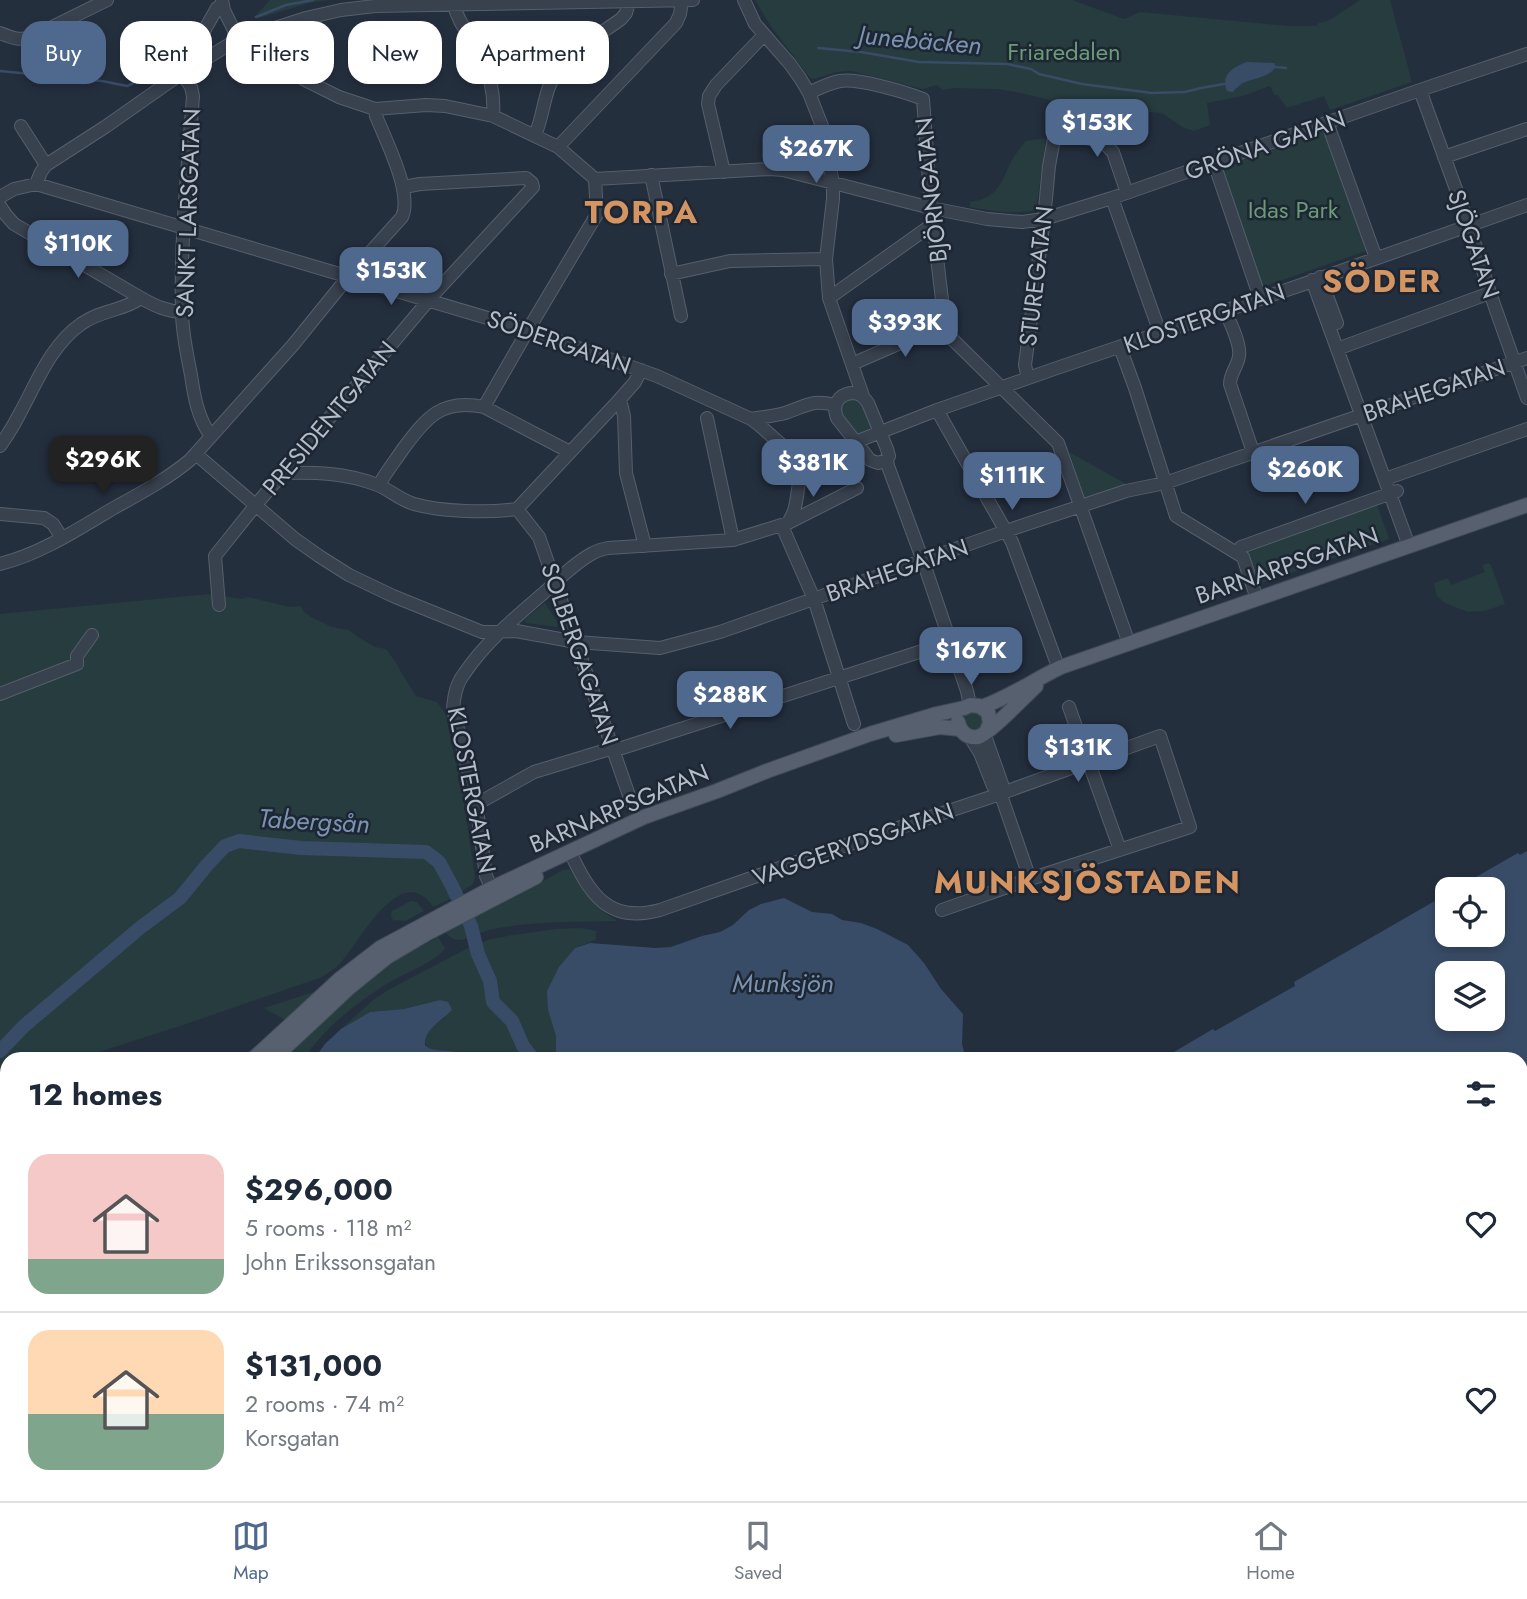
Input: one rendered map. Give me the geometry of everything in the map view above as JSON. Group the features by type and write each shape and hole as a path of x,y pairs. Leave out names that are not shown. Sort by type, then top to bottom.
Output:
{"main road":[{"name":"BARNARPSGATAN","path":"451,916 644,817 870,734 937,714 1001,700 1058,664 1527,505"},
{"name":"BARNARPSGATAN","path":"571,855 631,828 769,777 897,734 940,727 975,732 998,722 1058,664"},
{"path":"972,707 986,710 990,718 990,726 975,732 958,718 972,707"},
{"path":"261,1052 350,971 380,948 451,916"},
{"path":"280,1052 350,987 387,957 451,916"}],"street":[{"path":"0,33 24,40 107,0"},
{"path":"296,21 341,10 405,2 454,5 693,0"},
{"path":"744,0 751,17 790,64 808,93 822,126 833,183 827,259 829,298 857,377 857,394 881,432 889,456 888,466 972,707"},
{"path":"558,147 676,23 682,1"},
{"path":"535,135 556,73 572,54 621,19 629,2"},
{"path":"210,21 222,3 230,21"},
{"path":"454,5 457,16 485,64 493,93 494,116"},
{"path":"723,172 708,104 709,96 716,85 764,35"},
{"name":"GRÖNA GATAN","path":"595,179 783,170 931,208 1022,222 1044,219 1112,198 1527,54"},
{"name":"BJÖRNGATAN","path":"808,93 841,81 855,81 923,99 931,208 946,333 1058,443 1126,635"},
{"path":"0,197 14,189 36,184 46,165 166,84"},
{"name":"SANKT LARSGATAN","path":"189,84 193,96 184,228 182,312 194,392 199,413 211,436"},
{"path":"313,84 339,97 375,109 445,106 494,116 558,147 595,179 597,214 484,407"},
{"name":"SJÖGATAN","path":"1420,90 1469,225 1490,293 1521,360 1527,397"},
{"path":"0,564 62,538 171,475 197,455 293,345 348,276 402,217 405,211 404,187 375,109"},
{"path":"1328,122 1376,258"},
{"path":"21,126 46,165"},
{"path":"1444,157 1527,129"},
{"name":"STUREGATAN","path":"1028,378 1026,365 1049,166 1057,133 1098,140 1109,147 1127,193"},
{"path":"1214,163 1260,298"},
{"path":"651,175 681,316"},
{"name":"PRESIDENTGATAN","path":"219,605 215,556 429,300 533,187 526,178 404,187"},
{"name":"SÖDERGATAN","path":"36,184 528,330 641,370 751,419 789,451 804,458 812,457"},
{"path":"1112,198 1160,333"},
{"name":"KLOSTERGATAN","path":"812,457 937,410 1527,205"},
{"path":"0,206 15,224 141,298 170,311 182,312"},
{"path":"829,298 933,224"},
{"path":"671,274 730,261 827,259"},
{"path":"1316,279 1413,545"},
{"path":"1341,347 1490,293"},
{"path":"0,446 46,363 70,333 90,317 130,305 141,298"},
{"path":"1225,311 1240,352 1230,384 1253,453"},
{"path":"852,364 944,324"},
{"path":"1120,347 1176,516 1242,557 1254,590"},
{"name":"BRAHEGATAN","path":"197,455 255,506 319,556 359,580 482,632 516,631 576,642 660,648 720,632 1126,491 1165,484 1521,360"},
{"path":"284,473 345,475 379,485 411,503 425,506 461,510 517,509 620,399 635,382 641,370"},
{"path":"857,394 844,394 839,398 835,405 837,418 870,460 896,487"},
{"path":"620,399 624,416 626,473 645,546"},
{"path":"751,419 778,415 812,402 835,405"},
{"path":"379,485 420,426 434,413 460,404 484,407 570,452"},
{"path":"937,410 1012,542 1058,664"},
{"path":"707,418 733,540"},
{"path":"1389,478 1527,429"},
{"path":"812,457 801,473 795,508 785,525 814,599 854,724"},
{"path":"870,460 878,463 887,460"},
{"name":"KLOSTERGATAN","path":"494,893 486,876 476,802 453,709 453,698 463,674 498,633 555,582 594,552 608,548 733,540 785,525 856,488"},
{"path":"1237,553 1241,547 1394,492"},
{"name":"SOLBERGAGATAN","path":"517,509 538,537 632,804"},
{"path":"0,514 44,518 53,524 62,538"},
{"path":"0,694 77,664 77,656 92,635"},
{"path":"476,802 534,772 671,733 950,642"},
{"path":"943,910 1120,850 1069,707"},
{"path":"975,732 980,752 993,786 999,793 1030,879"},
{"name":"VAGGERYDSGATAN","path":"571,855 589,889 601,901 625,913 645,914 1160,736 1190,827 1120,850"}],"green space":[{"path":"270,0 330,0 309,3 260,18 257,14"},
{"name":"Friaredalen","path":"755,0 1072,0 1124,19 1140,12 1289,26 1316,26 1360,0 1390,0 1412,82 1330,110 1324,96 1287,108 1277,94 1275,96 1270,86 1243,96 1207,103 1210,125 1194,131 1182,127 1162,113 1053,101 998,89 943,90 937,85 923,89 851,71 810,78 770,25"},
{"name":"Idas Park","path":"1325,131 1366,251 1262,287 1220,168"},
{"path":"1046,138 1036,210 1011,212 970,207 970,202 993,193 1026,141"},
{"path":"855,397 860,400 874,430 856,436 841,416 841,404 845,399"},
{"path":"1069,452 1128,485 1085,499"},
{"path":"1377,504 1389,539 1259,584 1246,549"},
{"path":"1489,563 1505,604 1485,611 1468,612 1445,603 1437,596 1434,583 1448,578 1451,585 1485,572 1482,565"},
{"path":"209,594 242,599 248,597 290,607 301,606 311,617 332,627 349,630 375,647 386,649 416,696 437,702 446,715 462,790 475,877 473,884 433,907 421,895 408,892 396,898 371,922 341,963 322,977 99,1052 0,1052 0,614"},
{"path":"545,603 557,621 557,627 526,623 524,620"},
{"path":"969,710 984,714 984,728 970,732 962,719"},
{"path":"570,869 596,905 618,921 525,925 494,929 462,940 456,940 445,932 563,870"},
{"path":"411,901 417,902 424,911 405,921 393,920 392,911"},
{"path":"581,928 596,931 596,940 574,948 548,1010 556,1036 556,1052 431,1050 425,1036 445,1018 441,1000 404,1009 370,1012 341,1029 373,1000 390,989 466,949 488,940 556,929"},
{"path":"438,937 445,948 427,963 362,1000 331,1027 309,1052 294,1052 299,1041 381,969"},
{"path":"317,991 285,1020 264,1008"}],"water":[{"path":"1247,62 1274,63 1276,67 1265,76 1243,83 1233,92 1227,91 1225,80 1229,72"},
{"path":"1527,851 1527,1052 1174,1052 1295,986 1294,982 1435,901 1435,947 1505,947 1505,877 1476,877 1518,853 1520,855"},
{"name":"Munksjön","path":"784,898 812,912 832,914 842,920 877,929 908,945 963,1014 964,1052 556,1052 556,1036 548,1010 547,991 559,967 575,948 590,943 671,947 720,932 761,904"},
{"path":"440,1000 448,1002 452,1010 430,1030 425,1045 434,1050 455,1052 319,1052 341,1029 370,1012 404,1009"}],"waterway":[{"name":"Junebäcken","path":"256,17 286,5 313,0"},
{"name":"Junebäcken","path":"818,48 919,62 1007,64 1082,84 1152,93 1185,92 1224,84"},
{"name":"Junebäcken","path":"1276,67 1286,68"},
{"name":"Junebäcken","path":"0,71 127,86 131,84"},
{"name":"Tabergsån","path":"0,1051 24,1026 141,927 180,898 225,846 239,841 301,848 426,852 439,862 471,926 478,954 490,981 493,1002 512,1021 528,1052"}],"district":[{"name":"TORPA","path":"642,212"},
{"name":"SÖDER","path":"1382,281"},
{"name":"MUNKSJÖSTADEN","path":"1088,882"}]}
